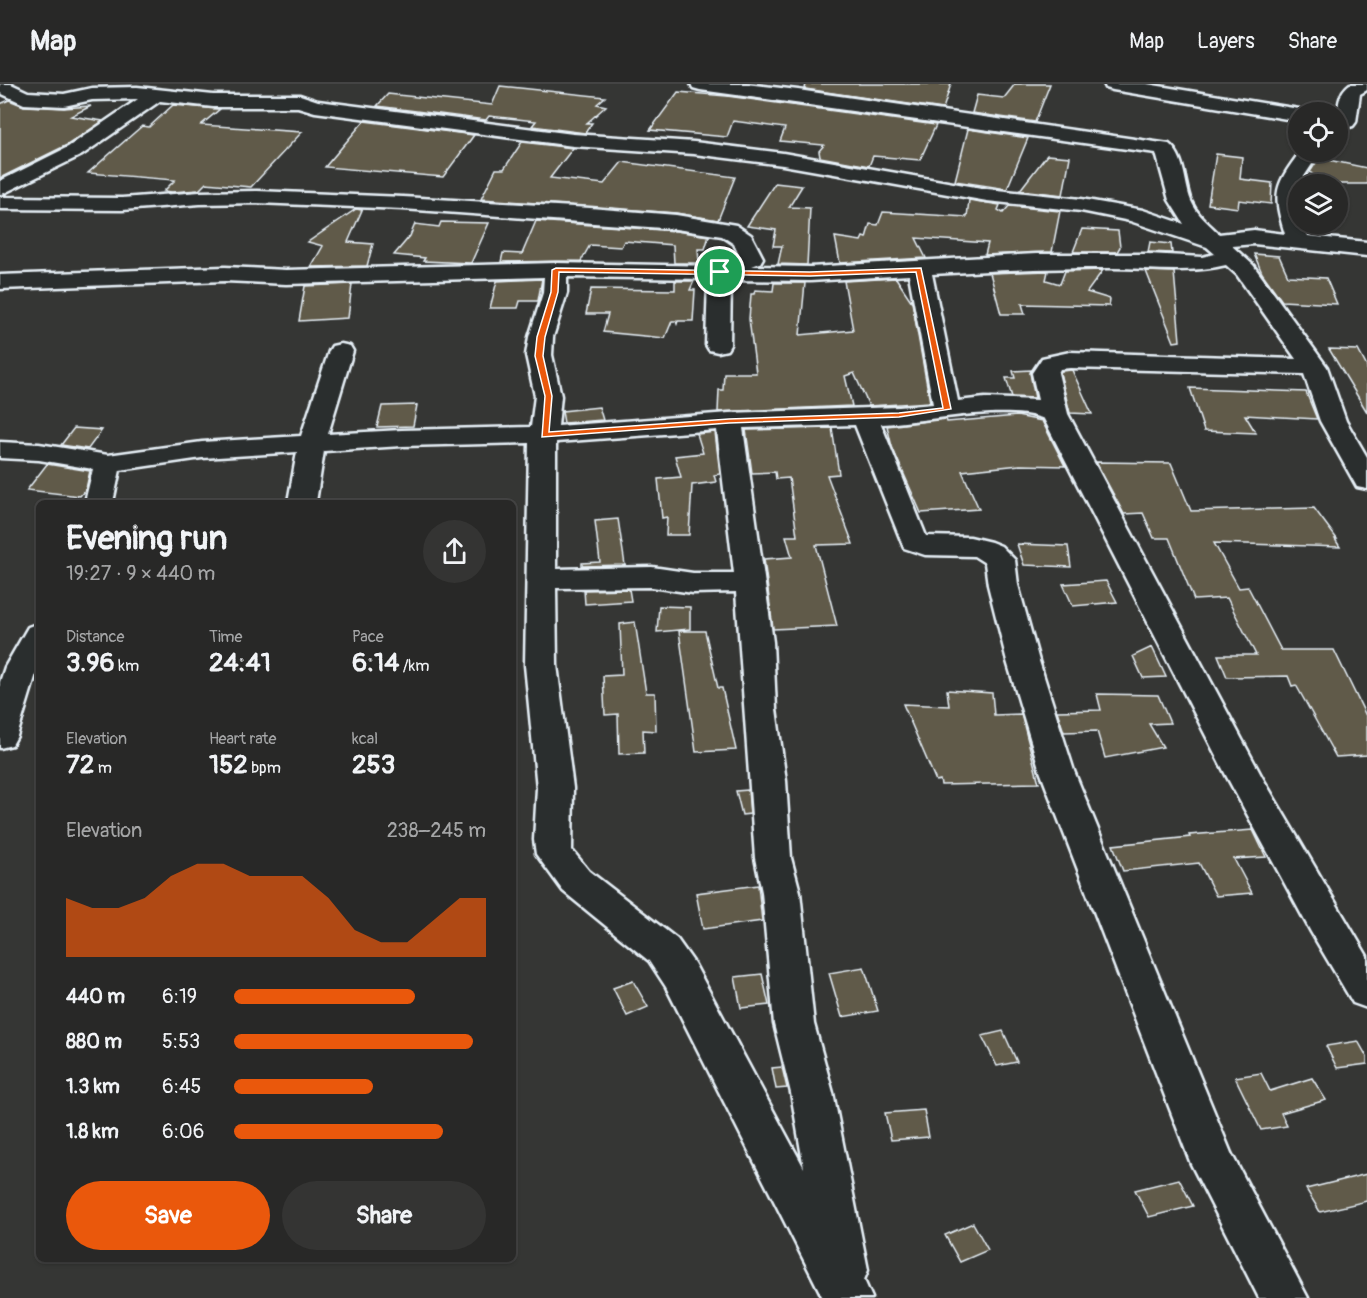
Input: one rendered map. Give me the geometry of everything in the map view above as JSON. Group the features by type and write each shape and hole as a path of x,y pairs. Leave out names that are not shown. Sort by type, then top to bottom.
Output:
{"street":[{"path":"700,84 1154,146 1167,152 1180,200 1188,216 1245,270 1314,367 1333,421 1367,481"},
{"path":"1113,84 1288,113"},
{"path":"1348,102 1351,92 1363,84"},
{"path":"0,86 24,98 64,100 92,94 163,89 213,101 300,101 315,106 573,140 694,148 751,155 987,195 1081,205 1135,215 1221,249"},
{"path":"0,189 75,151 163,89"},
{"path":"0,108 24,98"},
{"path":"1348,123 1367,125"},
{"path":"1298,241 1286,203 1286,188 1302,162"},
{"path":"0,202 53,205 123,204 231,196 302,198 676,222 728,230 743,240 752,258 720,272"},
{"path":"0,282 225,274 286,277 556,270 810,274 1036,261 1148,261 1202,264 1221,249 1254,237 1367,249"},
{"path":"919,269 947,409"},
{"path":"556,270 555,292 541,337 539,356 548,396 541,454 542,665 555,788 554,854 576,881 663,950 680,975 849,1298"},
{"path":"718,345 720,272"},
{"path":"302,500 312,444 341,351"},
{"path":"1314,367 1070,360 1057,361 1047,367 1045,373 1055,414 1253,791 1339,946 1367,991"},
{"path":"0,450 39,452 108,463 202,450 402,438 545,435 729,421 865,417 947,409 1024,406 1041,408 1055,414"},
{"path":"865,417 914,542 927,546 979,547 989,550 1000,560 1003,585 1023,661 1057,771 1213,1164 1284,1298"},
{"path":"729,421 757,642 759,709 768,781 773,858 781,892 794,1024 812,1093 849,1298"},
{"path":"99,500 108,463"},
{"path":"543,579 652,577 693,583 750,582"},
{"path":"0,736 21,667 36,640"}],"building":[{"path":"806,84 951,84 943,109 805,89"},
{"path":"1015,84 1050,84 1035,122 972,113 977,95 1004,98"},
{"path":"500,86 605,97 597,104 606,106 587,123 592,123 585,133 532,126 536,121 489,116 486,120 377,106 388,94 492,105"},
{"path":"678,92 727,96 936,125 920,160 873,156 869,166 820,157 819,151 824,145 780,141 785,128 733,121 727,137 650,130"},
{"path":"9,100 24,106 64,108 91,106 71,116 103,121 67,145 0,178 0,104"},
{"path":"173,105 220,109 201,125 302,132 251,187 206,183 199,190 172,192 164,191 175,180 88,173 142,126 149,127"},
{"path":"364,121 474,135 443,177 325,167"},
{"path":"968,129 1028,138 1007,189 955,181"},
{"path":"522,142 573,148 550,178 604,184 622,162 735,177 718,220 676,213 481,199 496,169 504,169"},
{"path":"1216,154 1242,157 1240,179 1272,183 1271,204 1239,200 1238,208 1208,204"},
{"path":"1047,155 1070,157 1063,195 1020,190"},
{"path":"1316,162 1338,162 1367,168 1367,184 1348,184 1348,174 1312,174 1310,172"},
{"path":"775,183 802,186 789,207 810,208 807,265 778,264 782,246 773,246 776,230 747,226"},
{"path":"969,200 1000,205 998,210 1003,213 1009,206 1060,211 1052,252 985,255 988,243 916,238 926,258 840,263 835,237 861,241 863,237 866,238 870,224 878,225 883,212 967,217"},
{"path":"356,209 362,210 348,242 373,244 367,266 311,267 323,246 308,242"},
{"path":"536,221 676,231 709,236 705,249 698,249 699,263 674,263 673,245 624,241 621,247 590,245 581,261 501,262 503,253 522,254"},
{"path":"441,222 489,223 471,263 423,261 425,258 394,255 410,236 415,224 439,227"},
{"path":"1082,229 1118,231 1120,247 1117,252 1073,252"},
{"path":"1150,242 1171,244 1172,253 1148,252"},
{"path":"1254,254 1279,256 1288,276 1326,278 1337,304 1282,301 1262,273"},
{"path":"1103,270 1087,292 1110,299 1109,306 1022,304 1025,314 1001,314 990,273 1048,271 1046,280 1060,284 1065,271"},
{"path":"1146,271 1174,272 1180,341 1174,342"},
{"path":"896,278 912,302 930,402 869,406 854,373 845,376 852,406 718,412 719,390 723,390 724,373 756,373 749,319 751,294 754,294 755,290 773,291 774,283 805,283 800,335 853,330 844,281"},
{"path":"542,279 538,301 520,301 518,308 490,308 497,281"},
{"path":"675,281 694,281 690,290 695,290 693,321 678,321 677,324 676,321 672,321 665,338 603,332 608,314 586,314 591,289 675,290"},
{"path":"352,284 348,318 299,321 305,286"},
{"path":"1329,349 1358,350 1367,367 1367,412"},
{"path":"1031,370 1035,398 1012,397 1006,378 1015,378 1013,371"},
{"path":"1072,370 1092,414 1070,413 1060,373"},
{"path":"1190,388 1306,392 1317,419 1245,415 1256,433 1204,431"},
{"path":"417,405 413,426 377,427 382,406"},
{"path":"599,407 603,420 564,423 562,411"},
{"path":"1017,416 1042,421 1065,466 1020,465 962,471 979,509 921,513 892,447 887,426 946,419 947,422"},
{"path":"74,428 102,430 88,449 61,445"},
{"path":"832,428 839,474 827,475 853,544 816,545 837,626 773,629 764,559 792,557 786,536 797,536 789,478 776,479 775,472 752,473 746,430"},
{"path":"715,432 720,474 714,475 716,482 692,485 689,535 666,535 667,517 662,518 658,479 681,477 675,456 703,453 697,434"},
{"path":"1096,462 1171,463 1191,511 1314,508 1337,539 1335,539 1340,547 1214,543 1239,588 1248,587 1281,650 1334,650 1367,718 1367,755 1336,757 1296,685 1292,686 1288,676 1227,677 1218,655 1256,655 1227,598 1194,600 1169,538 1154,538 1143,513 1124,514"},
{"path":"47,464 90,471 86,489 80,496 27,490"},
{"path":"618,519 625,565 582,566 582,563 600,562 595,521"},
{"path":"1017,544 1068,546 1071,567 1024,565"},
{"path":"1106,581 1117,602 1073,606 1063,584"},
{"path":"629,589 631,601 585,604 584,590"},
{"path":"659,606 690,607 690,629 657,632"},
{"path":"635,622 646,693 655,693 656,731 643,730 644,753 619,754 618,714 605,715 603,676 622,675 620,624"},
{"path":"679,631 705,631 718,688 722,688 736,750 696,752"},
{"path":"1152,647 1166,677 1143,678 1133,656"},
{"path":"947,690 992,693 994,715 1021,714 1039,783 941,785 940,780 936,781 903,704 949,706"},
{"path":"1097,694 1158,695 1170,723 1149,724 1163,747 1105,758 1097,731 1064,732 1057,711 1101,710"},
{"path":"748,790 750,814 742,815 736,791"},
{"path":"1253,830 1266,857 1234,859 1252,893 1216,896 1199,863 1123,871 1113,845 1190,837 1189,835"},
{"path":"758,885 762,921 703,929 696,893"},
{"path":"864,967 878,1011 842,1017 829,973"},
{"path":"762,974 769,1005 741,1008 735,977"},
{"path":"633,981 648,1007 627,1016 613,988"},
{"path":"1003,1031 1017,1062 997,1066 982,1036"},
{"path":"1358,1041 1367,1057 1367,1064 1337,1068 1326,1046"},
{"path":"782,1067 787,1088 776,1089 772,1068"},
{"path":"1261,1073 1270,1091 1312,1078 1326,1100 1281,1113 1287,1126 1261,1130 1235,1077"},
{"path":"924,1110 929,1137 891,1140 885,1113"},
{"path":"1367,1174 1367,1201 1320,1212 1306,1189"},
{"path":"1179,1179 1193,1206 1149,1217 1135,1190"},
{"path":"973,1223 988,1250 960,1262 945,1235"}],"route":[{"path":"919,269 947,409 899,415 729,421 545,435 548,396 540,369 539,356 541,337 555,292 556,270 720,272 810,274 919,269"}]}
